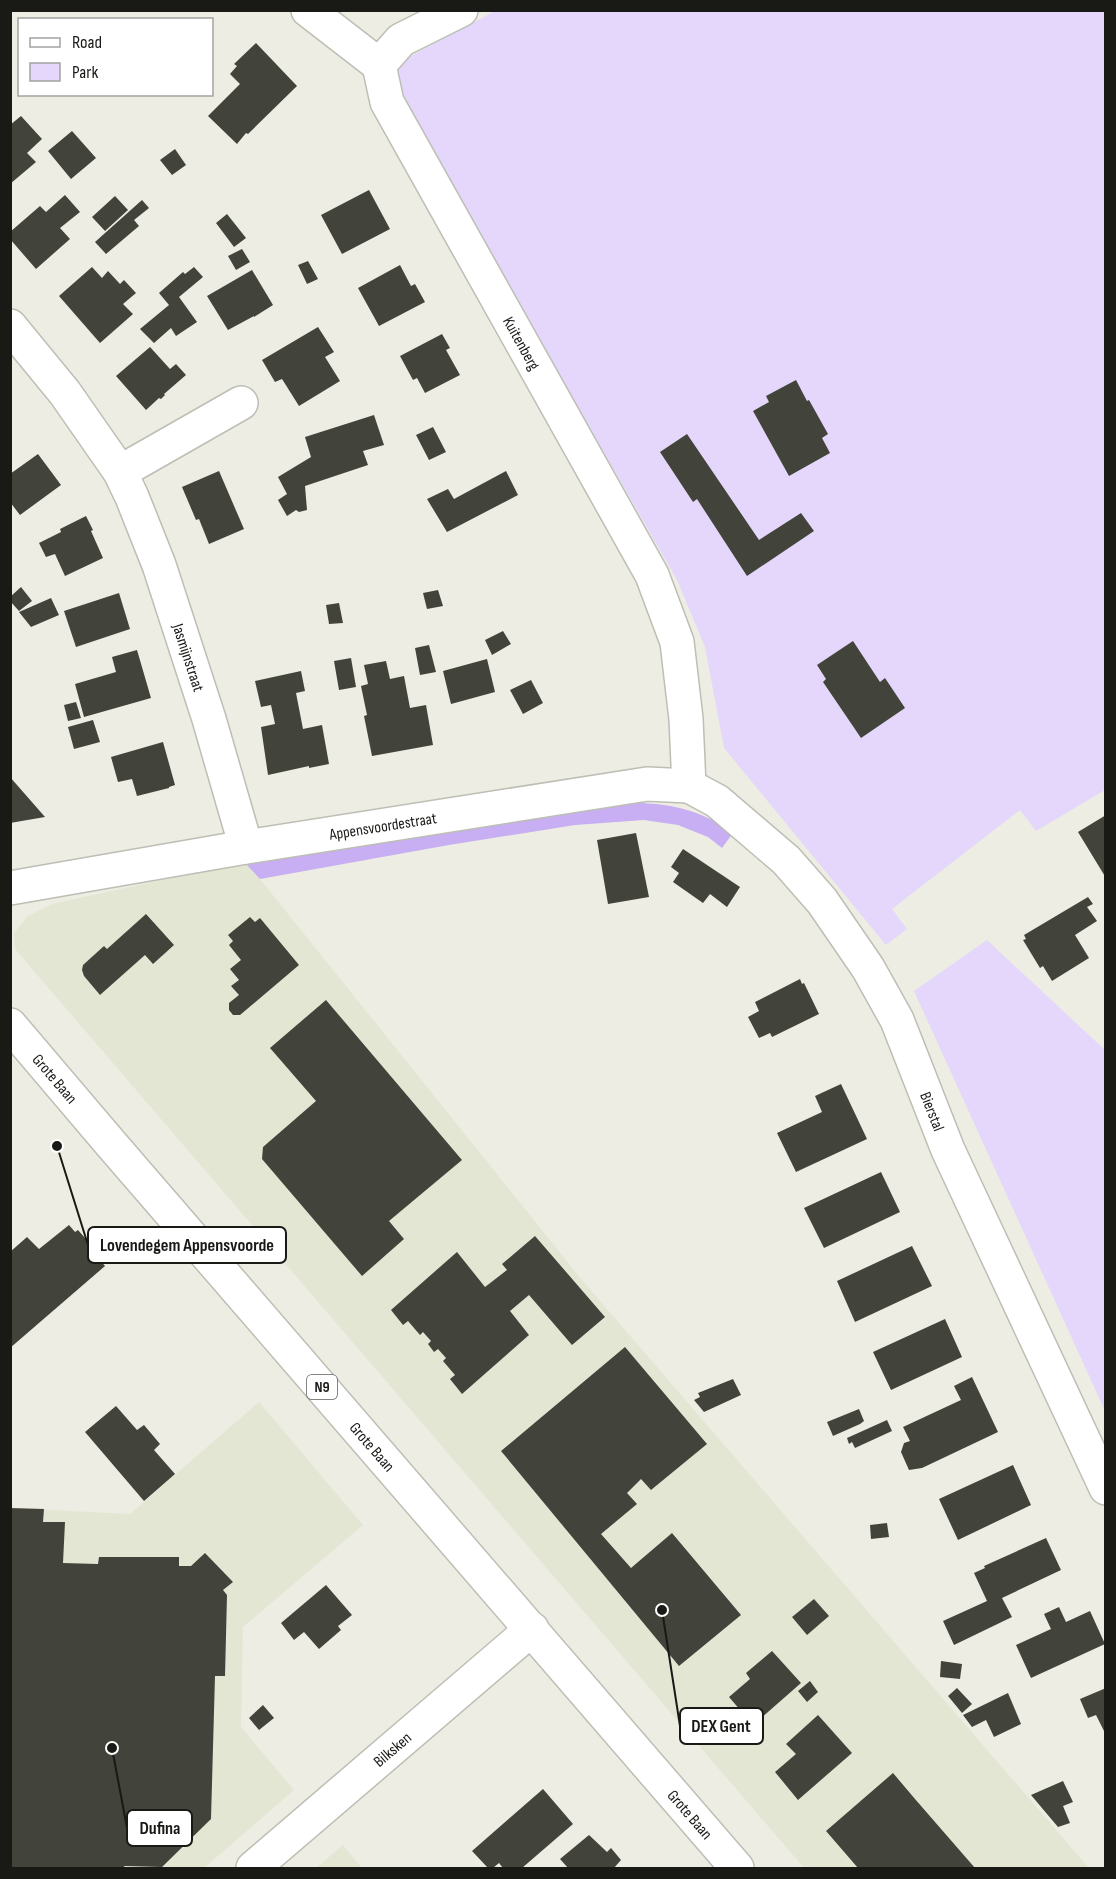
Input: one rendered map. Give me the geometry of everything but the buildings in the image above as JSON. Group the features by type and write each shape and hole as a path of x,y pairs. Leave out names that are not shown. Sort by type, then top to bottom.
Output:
{"street":[{"path":"308,10 379,65 401,40 461,10"},
{"name":"Kuitenberg","path":"379,65 387,102 652,574 677,642 686,719 689,786"},
{"name":"Jasmijnstraat","path":"10,326 58,385 120,472 159,565 210,719 246,847"},
{"path":"120,472 241,403"},
{"name":"Appensvoordestraat","path":"10,888 246,847 647,784 689,786"},
{"name":"Bierstal","path":"689,786 717,801 786,860 822,900 868,969 897,1020 948,1150 1106,1488"},
{"name":"Grote Baan","path":"10,1025 737,1869"},
{"name":"Bilksken","path":"254,1869 532,1629"}],"shaded area":[{"path":"626,802 682,808 707,817 733,833 722,848 708,837 678,825 644,820 575,825 260,879 244,862"},
{"path":"244,862 582,1280 1089,1868 804,1868 15,949 14,933 28,916 52,904"},
{"path":"259,1402 363,1525 243,1627 241,1727 294,1790 204,1868 11,1868 11,1508 130,1514"},
{"path":"343,1845 362,1868 316,1868"}],"green space":[{"path":"495,11 1105,11 1105,790 1036,831 1020,810 892,909 907,929 886,945 724,748 705,647 677,580 385,70"},
{"path":"987,940 1105,1050 1105,1411 914,991"}],"place":[{"name":"Lovendegem Appensvoorde","path":"57,1146"},
{"name":"DEX Gent","path":"662,1610"},
{"name":"Dufina","path":"112,1748"}]}
